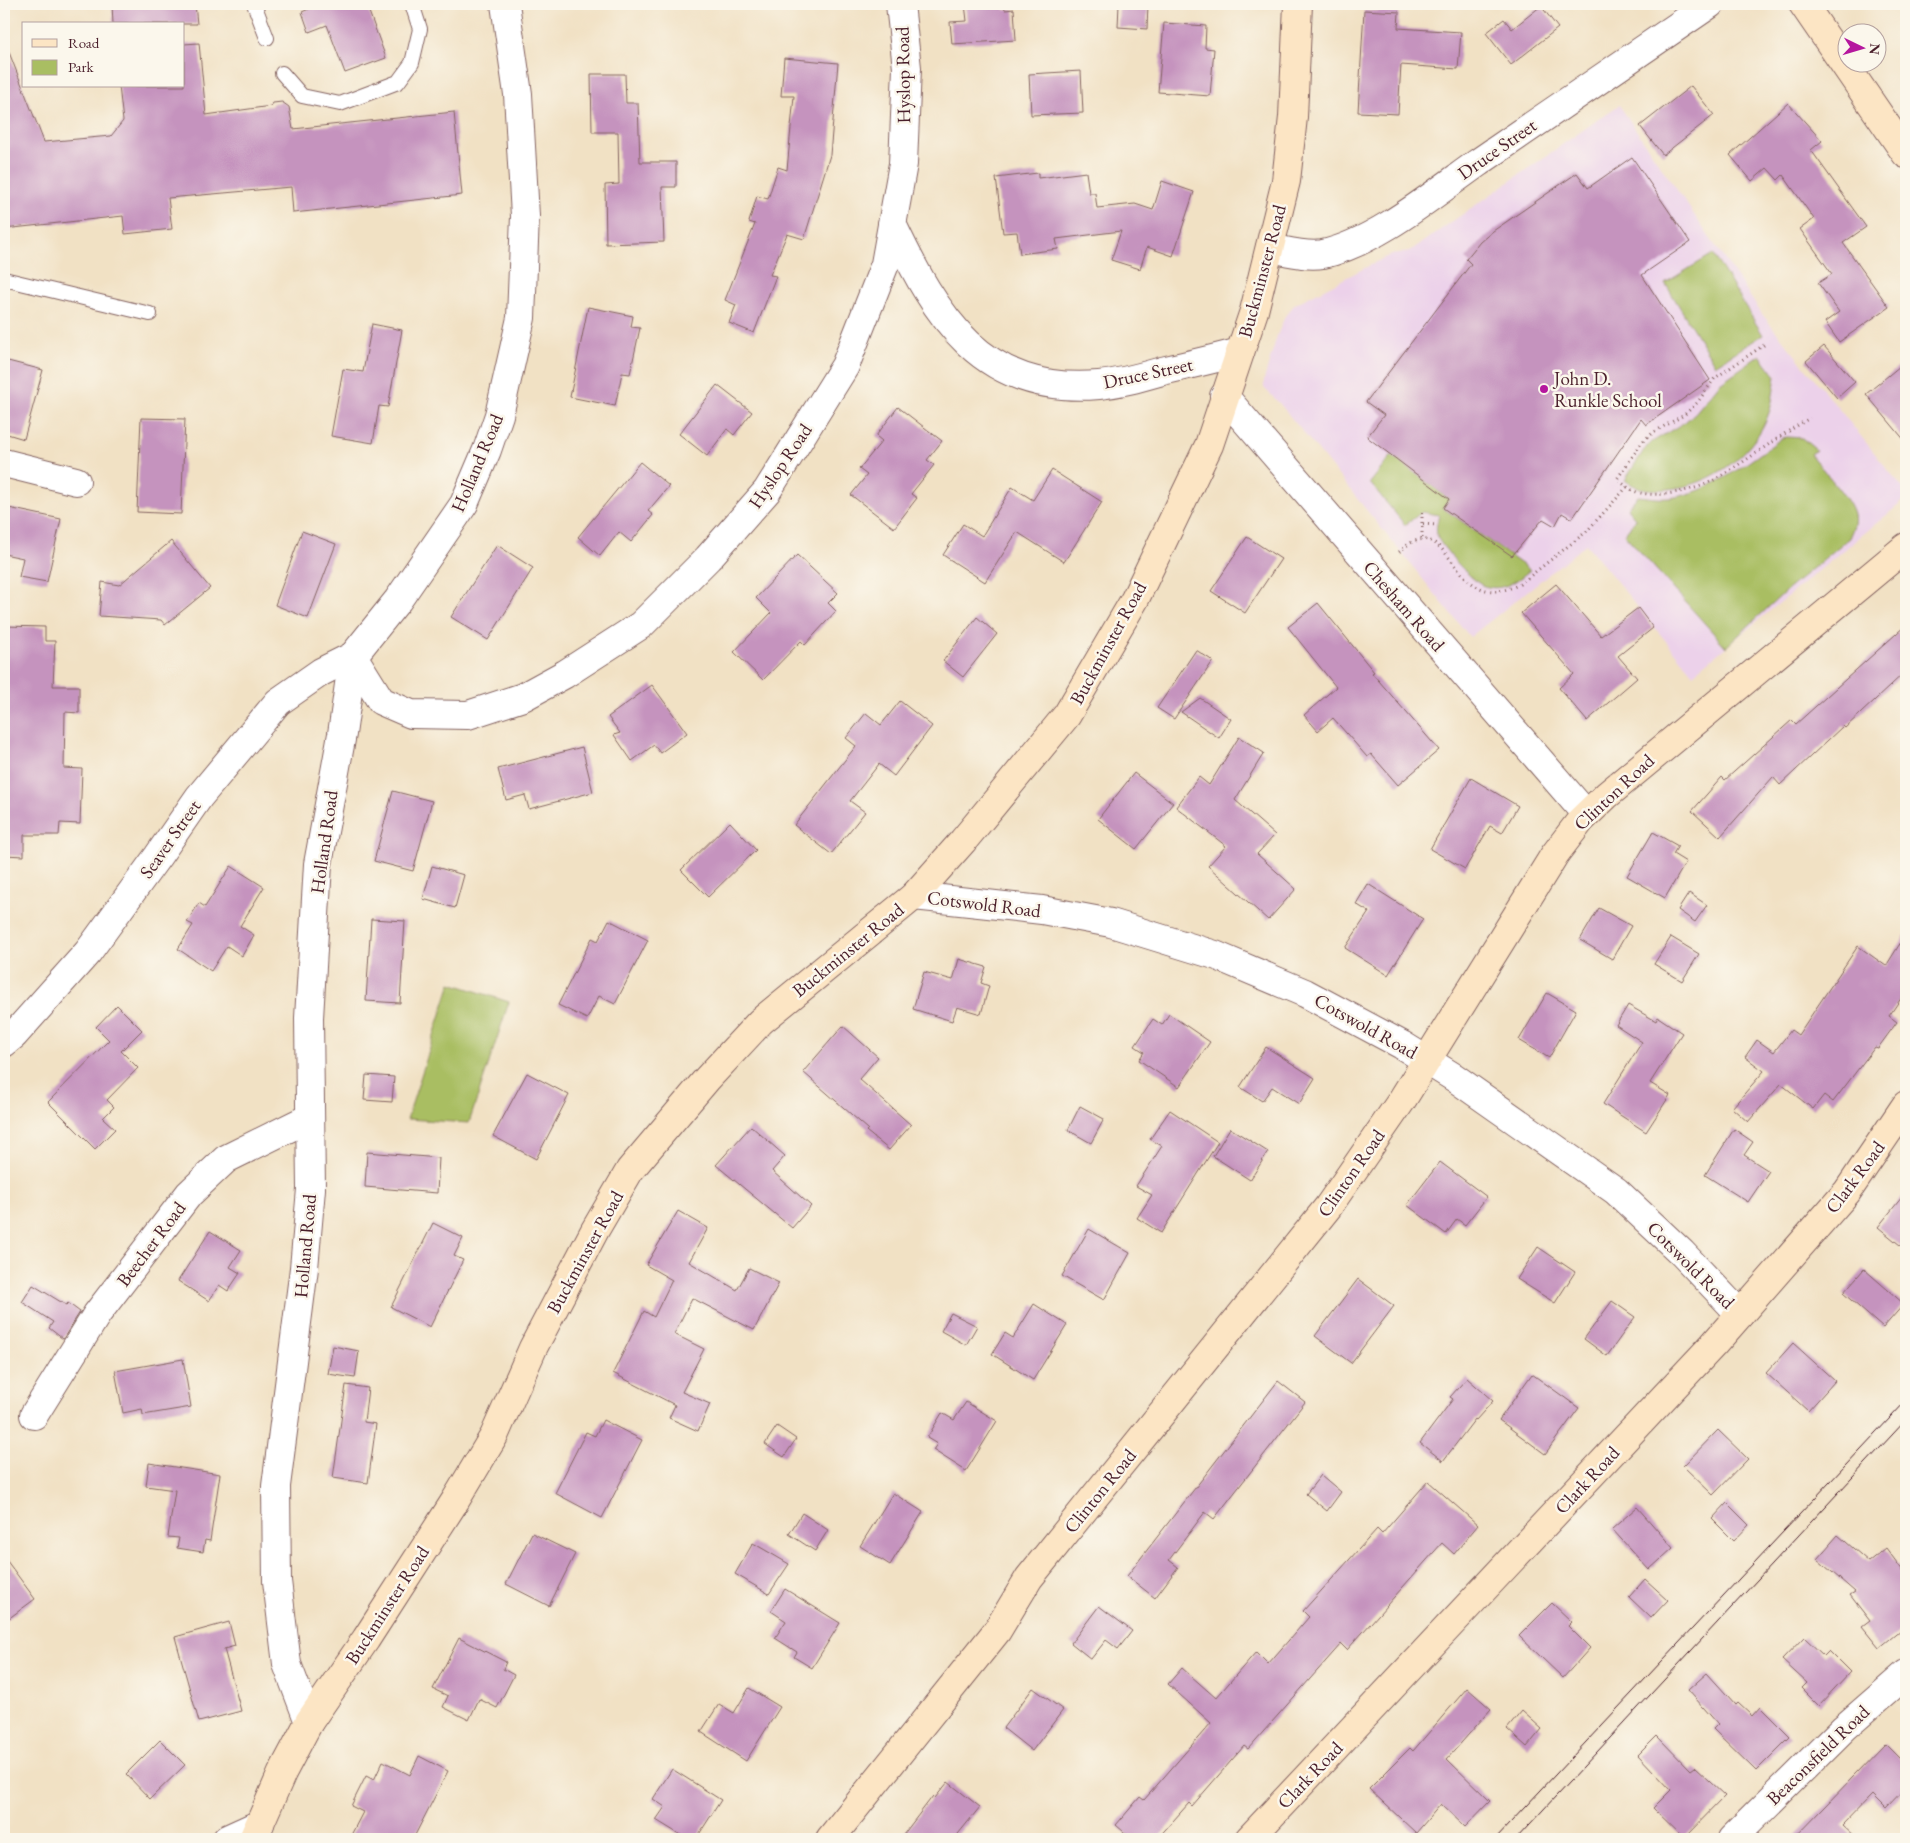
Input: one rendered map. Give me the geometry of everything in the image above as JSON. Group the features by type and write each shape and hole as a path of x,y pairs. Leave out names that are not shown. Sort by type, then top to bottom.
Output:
{"street":[{"name":"Holland Road","path":"309,1722 288,1664 277,1581 276,1486 304,1268 311,1189 308,1018 318,864 354,656 398,600 464,504 487,450 499,415 521,318 525,216 518,94 505,4"},
{"name":"Hyslop Road","path":"354,656 381,701 411,714 468,715 523,697 565,674 641,625 708,558 768,491 845,366 885,264 903,164 906,68 900,4"},
{"name":"Buckminster Road","path":"256,1831 282,1773 309,1722 366,1639 455,1501 494,1436 533,1348 595,1230 630,1170 707,1079 761,1021 914,896 963,841 1068,715 1135,599 1209,445 1254,311 1286,181 1293,118 1298,4"},
{"name":"Druce Street","path":"1270,248 1298,253 1323,254 1356,242 1402,217 1601,77 1710,4"},
{"path":"1803,4 1906,154"},
{"name":"Druce Street","path":"892,224 925,290 943,315 968,344 990,361 1014,373 1043,383 1099,385 1137,379 1240,352"},
{"name":"Chesham Road","path":"1224,396 1586,814"},
{"path":"4,463 76,481"},
{"name":"Clinton Road","path":"830,1839 997,1631 1029,1578 1322,1214 1371,1146 1428,1060 1555,854 1586,814 1647,761 1906,547"},
{"name":"Seaver Street","path":"4,1043 14,1035 88,952 199,797 278,702 321,672 354,656"},
{"name":"Cotswold Road","path":"914,896 1042,910 1112,923 1206,952 1305,993 1428,1060 1534,1132 1616,1191 1682,1253 1740,1314"},
{"name":"Clark Road","path":"1249,1839 1619,1447 1740,1314 1847,1192 1906,1105"},
{"name":"Beecher Road","path":"34,1415 98,1314 189,1194 226,1159 310,1118"},
{"name":"Beaconsfield Road","path":"1732,1839 1844,1728 1906,1674"},
{"path":"227,1839 256,1831"}],"lane":[{"path":"254,4 267,38"},
{"path":"282,73 302,96 340,104 398,82 412,63 420,29 412,4"},
{"path":"4,280 150,314"}],"path":[{"path":"1764,345 1715,378 1697,404 1684,415 1654,432 1643,441 1617,479 1627,487 1643,493 1682,491 1708,483 1810,418"},
{"path":"1399,552 1414,541 1422,540 1436,543 1477,588 1492,591 1507,590 1520,584 1586,532 1627,487"},
{"path":"1422,512 1422,540"},
{"path":"1422,524 1437,525"}],"shaded area":[{"name":"John D. Runkle School","path":"1619,105 1762,314 1906,492 1906,499 1693,674 1586,544 1470,637 1280,404 1264,388 1264,380 1277,336 1285,316 1295,304 1390,255 1410,251"}],"green space":[{"path":"1713,254 1763,335 1715,365 1665,283"},
{"path":"1760,355 1776,376 1773,397 1763,426 1755,440 1743,453 1717,474 1685,486 1657,490 1646,489 1630,484 1625,480 1644,450 1652,442 1685,422 1696,412 1720,383"},
{"path":"1782,438 1802,438 1816,450 1810,454 1852,508 1854,515 1853,527 1849,538 1787,590 1726,647 1624,534 1636,519 1627,508 1638,496 1669,498 1700,490 1729,475"},
{"path":"1392,455 1449,499 1443,508 1530,570 1509,584 1497,588 1484,586 1466,572 1441,543 1437,532 1439,515 1422,512 1405,525 1370,483"},
{"path":"451,983 509,1002 469,1123 407,1119"}],"building":[{"path":"112,4 195,4 197,24 185,24 185,22 113,22"},
{"path":"320,4 377,4 378,6 368,9 386,58 345,73 327,25 309,32 302,12"},
{"path":"965,4 1004,4 1005,10 1014,9 1016,40 952,44 950,22 967,21"},
{"path":"1119,4 1148,4 1147,29 1118,27"},
{"path":"1541,6 1558,28 1511,65 1486,33 1504,19 1512,29"},
{"path":"1364,10 1399,12 1398,28 1461,32 1458,69 1401,65 1398,114 1358,112"},
{"path":"1164,23 1206,26 1205,48 1214,49 1210,96 1158,92"},
{"path":"4,43 44,142 111,136 123,121 119,88 185,88 185,44 199,43 206,115 271,106 273,103 282,102 289,107 293,129 454,112 462,195 293,213 291,187 168,198 172,229 125,234 123,216 4,229"},
{"path":"784,58 838,63 830,155 804,239 787,234 770,275 776,276 754,333 729,323 736,305 725,300 755,224 749,222 757,196 768,199 778,167 787,170 794,96 781,96"},
{"path":"1081,71 1083,113 1031,115 1029,74"},
{"path":"591,74 625,74 626,103 638,103 640,162 676,162 676,187 662,187 664,242 606,244 605,185 619,184 618,132 592,132"},
{"path":"1691,86 1714,115 1663,155 1640,126"},
{"path":"1788,103 1822,141 1811,150 1866,227 1843,243 1889,307 1839,342 1825,322 1839,312 1818,283 1832,274 1800,229 1814,219 1783,175 1778,180 1767,168 1752,181 1730,155"},
{"name":"John D. Runkle School","path":"1632,157 1690,242 1642,275 1710,380 1646,425 1641,419 1572,519 1562,513 1555,526 1543,519 1512,556 1443,508 1449,499 1367,437 1384,415 1366,402 1471,264 1466,259 1480,242 1577,173 1588,188"},
{"path":"1086,172 1089,193 1095,193 1097,208 1135,204 1153,210 1162,181 1194,192 1173,256 1147,247 1140,269 1111,260 1121,231 1056,239 1058,249 1020,254 1017,232 1003,233 996,178 1038,173 1038,178"},
{"path":"588,307 633,316 631,327 640,328 630,374 622,373 615,406 570,397"},
{"path":"372,324 402,330 388,407 379,406 373,443 331,436 343,369 363,372"},
{"path":"1824,346 1855,382 1837,398 1806,361"},
{"path":"4,360 43,370 24,439 4,433"},
{"path":"1906,361 1906,442 1866,394"},
{"path":"717,385 752,412 734,435 727,429 707,456 679,434"},
{"path":"898,407 942,441 927,460 934,465 911,494 917,498 894,528 851,495 867,475 859,469 882,441 876,436"},
{"path":"141,418 185,419 181,514 137,512"},
{"path":"640,462 669,486 648,511 653,515 631,542 619,532 600,556 578,537"},
{"path":"1052,470 1102,502 1064,562 1017,532 985,582 943,555 963,524 982,536 1012,487 1033,500"},
{"path":"4,507 61,519 47,582 19,577 23,558 4,554"},
{"path":"302,531 336,544 308,618 275,605"},
{"path":"1247,537 1281,559 1245,613 1211,591"},
{"path":"171,541 210,588 165,625 161,620 99,616 102,582 119,585"},
{"path":"497,545 533,568 488,640 451,617"},
{"path":"797,555 838,593 828,603 836,611 805,645 801,641 763,680 734,652 771,613 756,598"},
{"path":"1556,584 1601,636 1638,608 1653,628 1618,656 1637,678 1587,721 1559,688 1574,674 1521,613"},
{"path":"1318,603 1374,672 1372,673 1439,750 1398,785 1371,754 1367,757 1333,718 1318,731 1304,715 1336,687 1288,627"},
{"path":"977,617 997,634 963,677 943,661"},
{"path":"1906,625 1906,671 1780,785 1773,777 1720,837 1692,811 1722,777 1725,780 1792,720 1796,724"},
{"path":"4,626 45,627 45,641 55,641 53,686 79,686 79,713 65,712 64,768 82,769 80,824 60,823 59,835 24,835 24,856 4,855"},
{"path":"1196,650 1213,661 1174,719 1157,708"},
{"path":"652,685 687,733 660,753 654,745 632,761 614,735 620,733 608,717"},
{"path":"1200,698 1231,719 1219,738 1181,712"},
{"path":"900,701 932,726 894,776 879,764 850,801 865,812 831,854 794,825 856,746 846,738 866,713 881,725"},
{"path":"1239,737 1264,753 1235,800 1275,835 1257,854 1296,889 1268,920 1208,866 1226,846 1176,807 1199,777 1209,785"},
{"path":"582,747 593,792 529,809 525,795 506,800 498,769"},
{"path":"1134,773 1173,803 1136,849 1098,819"},
{"path":"1471,778 1518,806 1502,833 1490,826 1465,869 1430,849"},
{"path":"393,791 432,801 413,871 374,861"},
{"path":"730,822 756,850 708,897 681,870"},
{"path":"1653,832 1678,846 1673,854 1686,862 1665,898 1627,876"},
{"path":"231,866 264,887 240,926 254,935 242,956 227,946 211,971 178,949 193,925 187,922 199,903 205,907"},
{"path":"432,866 464,875 455,908 423,899"},
{"path":"1368,884 1423,919 1388,975 1345,948 1369,912 1356,904"},
{"path":"1689,893 1707,905 1695,922 1678,910"},
{"path":"1599,908 1631,926 1612,959 1580,940"},
{"path":"371,919 405,921 400,1003 366,1001"},
{"path":"609,920 648,940 615,1004 599,996 587,1019 558,1005 592,938 598,941"},
{"path":"1906,934 1906,991 1889,1016 1897,1022 1878,1048 1875,1047 1833,1102 1824,1095 1813,1109 1781,1084 1748,1122 1732,1108 1764,1071 1745,1057 1757,1040 1774,1052 1791,1030 1798,1035 1858,946 1886,966"},
{"path":"1671,937 1699,954 1682,981 1654,964"},
{"path":"959,959 986,967 981,983 989,986 981,1014 957,1007 952,1021 913,1009 924,972 953,980"},
{"path":"1547,993 1576,1010 1549,1058 1519,1040"},
{"path":"117,1005 142,1030 121,1051 138,1068 107,1100 114,1107 103,1118 115,1129 95,1149 48,1102 109,1040 96,1027"},
{"path":"1628,1005 1656,1021 1658,1017 1682,1033 1650,1083 1670,1095 1646,1132 1603,1104 1642,1042 1616,1025"},
{"path":"1169,1014 1210,1042 1179,1087 1139,1060 1144,1052 1135,1046 1153,1019 1162,1025"},
{"path":"843,1026 878,1057 859,1079 911,1125 889,1150 803,1072"},
{"path":"1266,1047 1315,1078 1299,1104 1272,1087 1262,1101 1240,1087"},
{"path":"527,1073 569,1095 536,1159 493,1136"},
{"path":"366,1075 394,1077 392,1102 364,1100"},
{"path":"1080,1106 1104,1119 1091,1143 1068,1130"},
{"path":"1170,1110 1218,1142 1161,1233 1137,1218 1152,1195 1136,1186 1162,1146 1150,1139"},
{"path":"751,1126 785,1156 772,1171 811,1206 792,1228 716,1165"},
{"path":"1230,1128 1268,1152 1250,1180 1213,1156"},
{"path":"1734,1129 1753,1142 1744,1155 1769,1171 1748,1202 1705,1175"},
{"path":"367,1152 439,1158 437,1193 365,1187"},
{"path":"1440,1162 1487,1197 1465,1225 1457,1219 1446,1234 1407,1205"},
{"path":"1906,1192 1906,1250 1878,1227"},
{"path":"678,1211 708,1228 689,1262 737,1290 749,1268 779,1283 754,1330 692,1298 674,1334 704,1349 682,1392 710,1404 698,1431 669,1418 675,1405 613,1373 644,1311 654,1317 672,1280 646,1265"},
{"path":"433,1223 463,1238 454,1256 463,1260 430,1327 391,1307"},
{"path":"1089,1229 1130,1253 1104,1300 1062,1276"},
{"path":"210,1231 241,1250 230,1267 240,1273 228,1291 219,1285 209,1301 178,1281"},
{"path":"1538,1247 1575,1272 1555,1303 1517,1279"},
{"path":"1864,1269 1904,1304 1883,1328 1843,1293"},
{"path":"1358,1279 1394,1306 1351,1363 1315,1336"},
{"path":"33,1285 66,1305 68,1303 80,1312 63,1339 49,1328 53,1322 22,1302"},
{"path":"1612,1301 1635,1317 1607,1356 1584,1339"},
{"path":"1034,1304 1067,1325 1033,1380 992,1354 1005,1333 1013,1338"},
{"path":"951,1313 977,1326 966,1345 941,1331"},
{"path":"1793,1343 1835,1381 1808,1411 1766,1373"},
{"path":"333,1346 359,1351 355,1378 328,1374"},
{"path":"183,1359 191,1407 143,1415 142,1409 123,1413 115,1371"},
{"path":"1532,1374 1579,1408 1545,1454 1499,1420"},
{"path":"1467,1378 1493,1401 1475,1419 1443,1461 1420,1443 1453,1399 1450,1397"},
{"path":"1278,1381 1305,1402 1214,1519 1205,1512 1169,1560 1178,1567 1155,1598 1127,1576"},
{"path":"346,1385 368,1388 364,1422 376,1424 368,1483 333,1478"},
{"path":"966,1402 997,1421 966,1471 933,1450 937,1444 927,1438 942,1413 954,1420"},
{"path":"603,1420 642,1440 602,1518 555,1493 586,1432 595,1436"},
{"path":"777,1426 796,1439 784,1457 765,1444"},
{"path":"1718,1430 1748,1459 1713,1495 1683,1466"},
{"path":"149,1463 220,1474 210,1541 205,1540 203,1552 177,1548 179,1538 168,1537 175,1490 146,1486"},
{"path":"1321,1475 1341,1492 1327,1511 1306,1494"},
{"path":"1428,1481 1478,1525 1454,1554 1442,1543 1347,1650 1341,1644 1248,1749 1244,1746 1192,1806 1189,1803 1157,1839 1132,1839 1116,1825 1140,1797 1144,1800 1211,1723 1168,1684 1182,1668 1216,1698 1256,1652 1268,1664 1309,1617 1303,1611 1377,1529 1382,1534"},
{"path":"893,1493 923,1512 890,1565 860,1546"},
{"path":"1727,1503 1749,1525 1734,1541 1712,1519"},
{"path":"1637,1507 1673,1548 1649,1570 1612,1529"},
{"path":"802,1513 828,1530 815,1551 789,1534"},
{"path":"532,1533 575,1554 549,1606 506,1584"},
{"path":"1838,1535 1869,1562 1886,1548 1906,1575 1906,1626 1879,1648 1862,1627 1870,1621 1850,1595 1855,1592 1817,1559"},
{"path":"753,1543 789,1564 769,1594 735,1574"},
{"path":"4,1557 35,1599 4,1622"},
{"path":"1645,1579 1668,1600 1651,1618 1629,1597"},
{"path":"785,1589 840,1623 812,1668 794,1657 797,1652 775,1638 786,1621 771,1611"},
{"path":"1552,1603 1572,1622 1568,1626 1590,1648 1563,1678 1519,1636"},
{"path":"1099,1606 1132,1631 1118,1649 1106,1640 1091,1659 1071,1643"},
{"path":"229,1622 235,1646 224,1649 241,1711 199,1722 175,1637"},
{"path":"1804,1637 1824,1656 1829,1651 1850,1672 1819,1705 1802,1688 1807,1683 1782,1660"},
{"path":"459,1638 506,1662 503,1669 514,1675 497,1708 479,1699 469,1720 443,1707 448,1696 433,1689"},
{"path":"1707,1673 1736,1705 1738,1703 1752,1716 1760,1707 1790,1737 1756,1771 1713,1729 1718,1724 1688,1690"},
{"path":"749,1688 780,1707 746,1761 701,1732 719,1704 734,1713"},
{"path":"1033,1688 1063,1710 1032,1751 1003,1728"},
{"path":"1467,1688 1491,1709 1447,1759 1490,1801 1465,1827 1441,1804 1416,1833 1369,1789 1410,1748 1413,1751"},
{"path":"1522,1711 1542,1729 1527,1747 1507,1729"},
{"path":"1657,1736 1690,1770 1694,1767 1725,1796 1684,1838 1653,1808 1671,1790 1638,1755"},
{"path":"160,1740 185,1765 150,1799 126,1774"},
{"path":"1885,1744 1906,1765 1906,1788 1886,1809 1872,1795 1842,1826 1856,1839 1793,1839"},
{"path":"419,1756 448,1771 413,1839 349,1839 363,1812 351,1806 366,1776 374,1780 383,1761 410,1775"},
{"path":"672,1769 721,1800 696,1839 687,1839 656,1820 665,1807 653,1799"},
{"path":"948,1782 980,1807 954,1839 900,1839 933,1796 935,1798"}],"tram line":[{"path":"1495,1839 1906,1401"},
{"path":"1516,1839 1906,1420"}],"place":[{"name":"John D. Runkle School","path":"1544,389"}]}
